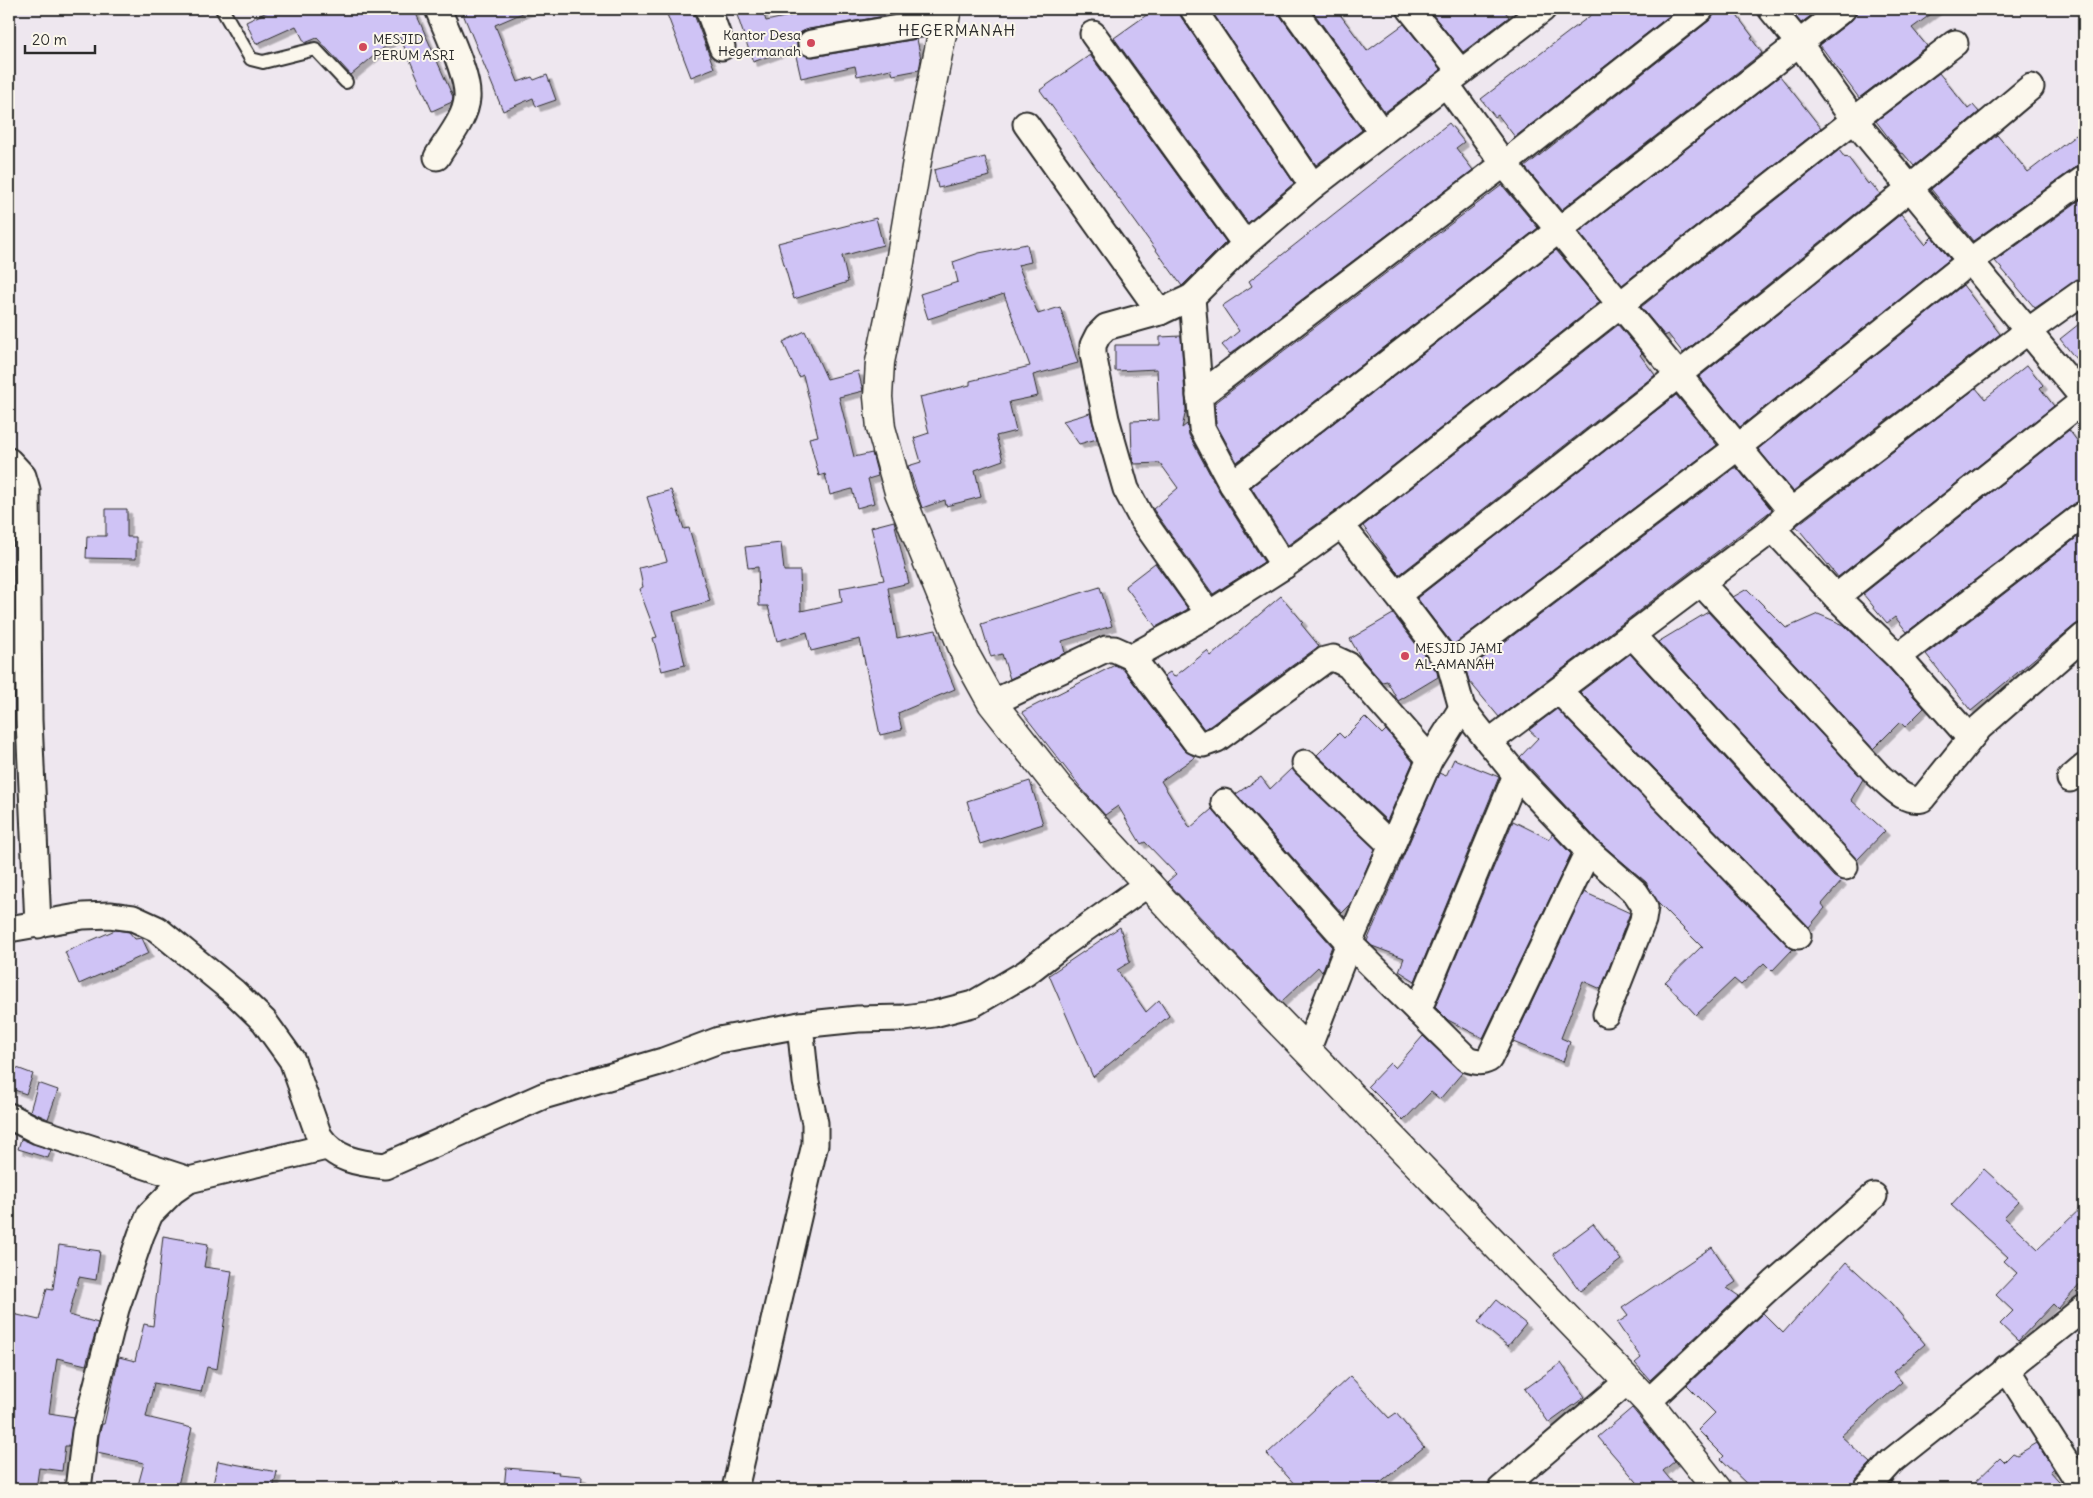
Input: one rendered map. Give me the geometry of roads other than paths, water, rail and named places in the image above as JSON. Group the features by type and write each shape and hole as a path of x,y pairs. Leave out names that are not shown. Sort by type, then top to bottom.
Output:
{"street":[{"path":"437,157 462,115 467,98 462,71 438,9"},
{"path":"708,9 722,46"},
{"path":"1193,9 1312,186"},
{"path":"1293,9 1382,133"},
{"path":"1410,9 1504,164 1791,511"},
{"path":"1199,396 1504,164 1701,9"},
{"path":"1772,9 1799,43 1854,120 2084,400 1836,597"},
{"path":"1232,484 1843,9"},
{"path":"1209,614 1142,519 1126,489 1106,420 1093,354 1093,345 1098,335 1106,327 1160,312 1192,297 1245,244 1312,186 1453,78 1531,12"},
{"path":"811,44 945,15 919,149 898,280 880,362 878,397 882,428 899,492 966,656 992,703 1058,788 1149,883 1194,934 1648,1402 1717,1489"},
{"path":"1093,34 1245,244"},
{"path":"1132,657 1209,614 1284,566 1341,525 1854,120 1956,43"},
{"path":"1398,594 1679,375 1911,189 2031,87"},
{"path":"1026,124 1160,312"},
{"path":"1450,665 1738,447 1970,261 2084,180"},
{"path":"1489,742 1702,584 1774,529 1791,511 2028,331 2084,291"},
{"path":"1192,297 1202,428 1232,484 1284,566"},
{"path":"9,461 23,476 27,490 29,720 38,925"},
{"path":"1898,657 2084,514"},
{"path":"1341,525 1398,594 1450,665 1462,708 1489,742 1516,775 1588,851 1636,893 1645,907 1643,920 1606,1014"},
{"path":"1774,529 1836,597 1898,657 1970,738"},
{"path":"1702,584 1878,775 1906,798 1915,801 1922,799 1970,738 2084,636"},
{"path":"1632,635 1845,867"},
{"path":"992,703 1106,649 1114,649 1132,657 1195,741 1203,744 1218,739 1325,660 1340,660 1348,665 1430,759"},
{"path":"1559,691 1798,936"},
{"path":"1307,1051 1350,943 1430,759 1462,708"},
{"path":"1305,763 1392,846"},
{"path":"1418,1011 1516,775"},
{"path":"1224,802 1350,943 1467,1059 1482,1062 1489,1059 1588,851"},
{"path":"9,930 83,916 110,915 133,918 157,928 234,992 264,1021 292,1060 319,1136 326,1147 351,1161 385,1166 543,1096 663,1061 719,1040 800,1025 858,1019 904,1018 934,1014 973,1004 1026,973 1149,883"},
{"path":"735,1489 815,1144 815,1123 806,1082 800,1025"},
{"path":"9,1116 38,1131 189,1180"},
{"path":"78,1489 85,1432 116,1309 140,1235 150,1214 173,1191 189,1180 326,1147"},
{"path":"1648,1402 1774,1283 1874,1196"},
{"path":"1867,1489 1893,1460 2006,1368 2084,1308"},
{"path":"2006,1368 2083,1489"},
{"path":"1501,1489 1628,1381"}],"lane":[{"path":"222,9 251,59 263,62 315,49 346,82"}],"place":[{"name":"Kantor Desa Hegermanah","path":"811,43"},
{"name":"MESJID PERUM ASRI","path":"363,47"},
{"name":"MESJID JAMI AL-AMANAH","path":"1405,656"}],"district":[{"name":"HEGERMANAH","path":"957,30"}]}
